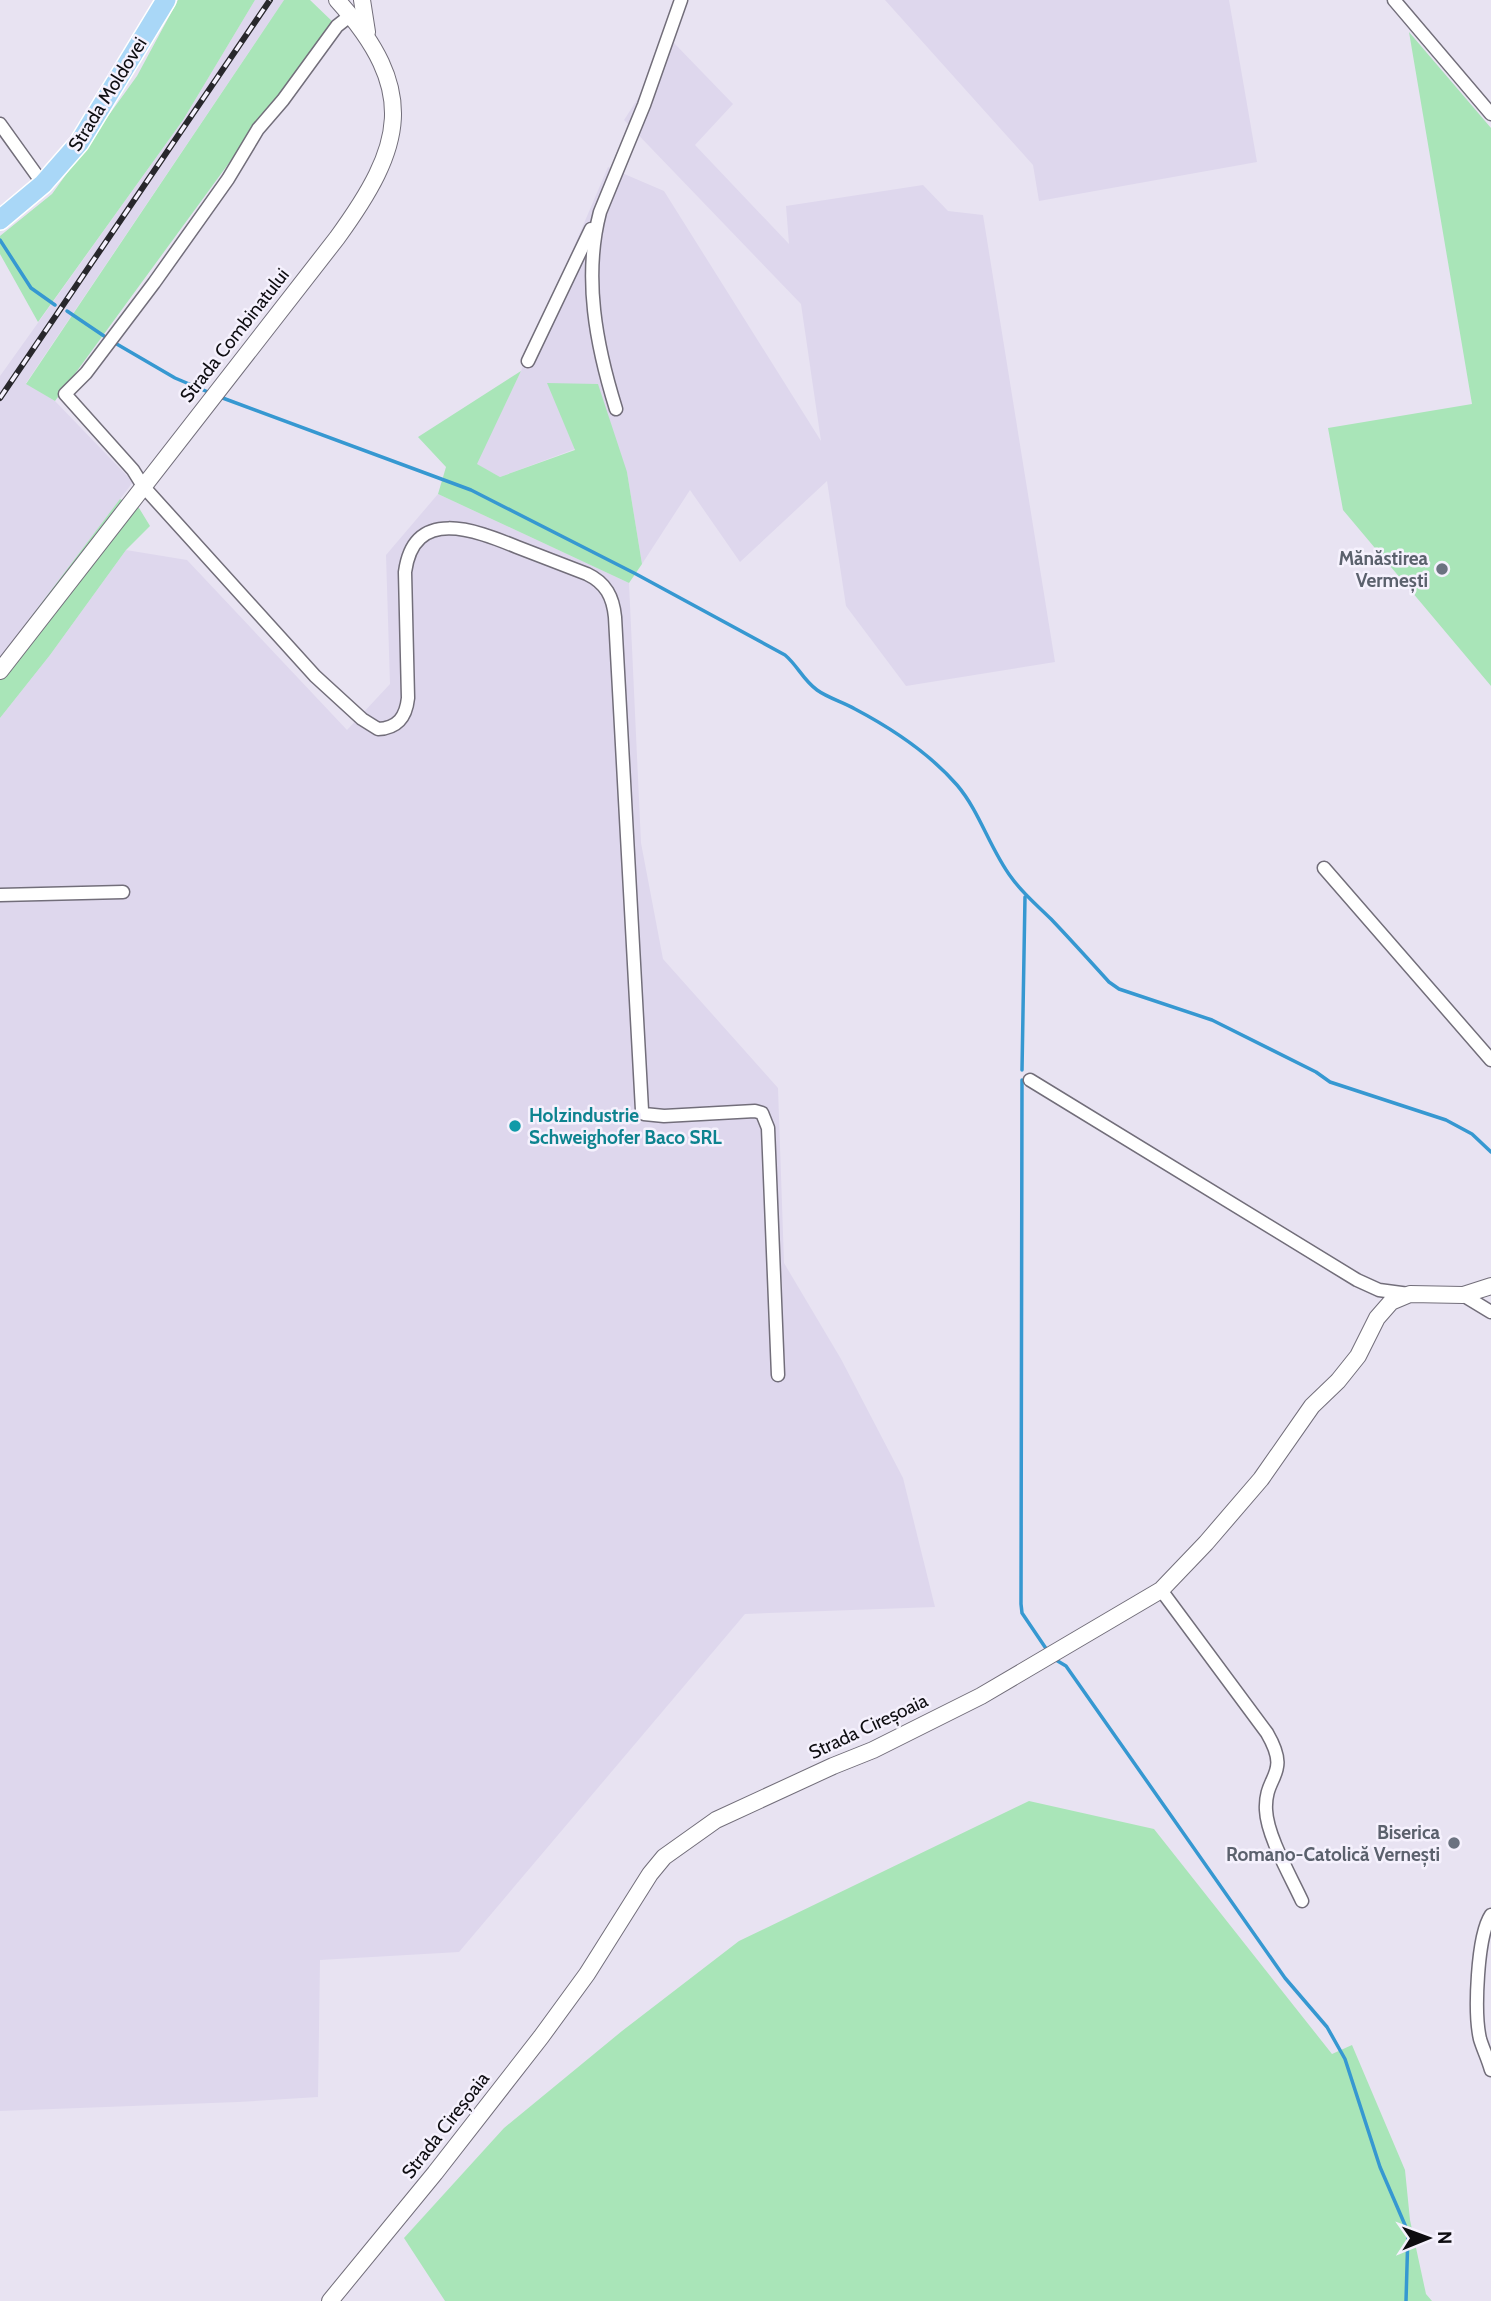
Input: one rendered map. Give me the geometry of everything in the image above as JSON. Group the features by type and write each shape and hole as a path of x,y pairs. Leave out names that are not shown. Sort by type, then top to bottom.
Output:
{"main road":[{"name":"Strada Moldovei","path":"0,220 43,184 79,143 166,0"},
{"path":"132,56 174,0"}],"street":[{"name":"Strada Combinatului","path":"0,671 337,238 365,199 382,167 391,135 393,108 384,67 368,39 337,0"},
{"path":"362,0 368,39"},
{"path":"528,361 600,212 644,105 681,0"},
{"path":"1394,0 1491,114"},
{"path":"351,15 337,26 283,100 258,129 228,179 154,283 86,373 65,394 71,404 133,470 143,486 315,676 362,719 378,729 395,725 406,712 405,572 409,555 422,536 446,528 472,531 602,582 611,597 615,617 642,1110 644,1114 664,1116 755,1111 762,1113 765,1118 768,1128 778,1375"},
{"path":"0,124 43,184"},
{"path":"600,212 593,248 594,305 599,348 616,409"},
{"path":"1324,868 1491,1060"},
{"path":"0,895 123,892"},
{"path":"1030,1080 1357,1280 1380,1290 1410,1294 1463,1295 1491,1286"},
{"name":"Strada Cireșoaia","path":"330,2301 435,2173 541,2037 587,1974 650,1874 664,1857 716,1820 873,1750 981,1696 1161,1590 1261,1479 1312,1406 1338,1381 1358,1356 1377,1318 1391,1302 1410,1294"},
{"path":"1463,1295 1491,1312"},
{"path":"1161,1590 1277,1751 1278,1768 1266,1810 1283,1862 1302,1901"},
{"path":"1491,1915 1485,1931 1476,2001 1480,2039 1491,2070"}],"shaded area":[{"path":"255,0 284,0 26,383 55,401 133,482 0,658 0,376 183,120"},
{"path":"885,0 1229,0 1257,162 1039,201 1033,165"},
{"path":"674,43 733,104 695,145 789,244 786,206 923,185 948,211 983,215 1055,662 906,686 846,606 827,481 740,562 690,490 642,564 627,472 548,384 575,449 500,477 476,464 521,371 608,167 664,191 821,441 801,304 624,120"},
{"path":"438,494 629,583 641,843 663,959 778,1088 784,1263 841,1359 903,1478 935,1607 745,1614 459,1952 320,1960 318,2097 0,2111 0,718 50,655 126,550 187,560 347,730 390,684 386,555"}],"green space":[{"path":"178,0 255,0 183,120 38,322 0,254 0,236 52,194 137,76"},
{"path":"284,0 310,0 335,24 316,44 55,401 26,384"},
{"path":"1409,32 1491,128 1491,686 1343,510 1328,428 1472,404"},
{"path":"521,371 477,464 500,477 575,450 547,383 598,384 627,472 642,564 629,583 438,494 446,467 418,437"},
{"path":"120,499 139,508 150,526 126,550 50,655 0,718 0,658"},
{"path":"1029,1801 1154,1829 1332,2054 1352,2045 1405,2170 1410,2220 1426,2294 1432,2301 445,2301 404,2238 504,2128 622,2031 739,1941"}],"waterway":[{"path":"0,240 31,288 55,305"},
{"path":"67,311 104,336"},
{"path":"115,343 175,378 208,392"},
{"path":"220,397 471,490 636,574 785,655 817,690 896,733 922,752 957,785 1016,883 1109,982 1119,989 1212,1020 1316,1072 1330,1082 1446,1120 1472,1134 1491,1152"},
{"path":"1022,1070 1025,897"},
{"path":"1022,1080 1021,1604 1022,1613 1047,1650"},
{"path":"1056,1660 1066,1666 1285,1978 1327,2027 1345,2059 1380,2167 1408,2232 1406,2301"}],"railway":[{"path":"0,398 270,0"}],"place":[{"name":"Mănăstirea Vermești","path":"1442,569"},
{"name":"Holzindustrie Schweighofer Baco SRL","path":"515,1126"},
{"name":"Biserica Romano-Catolică Vernești","path":"1454,1843"}]}
